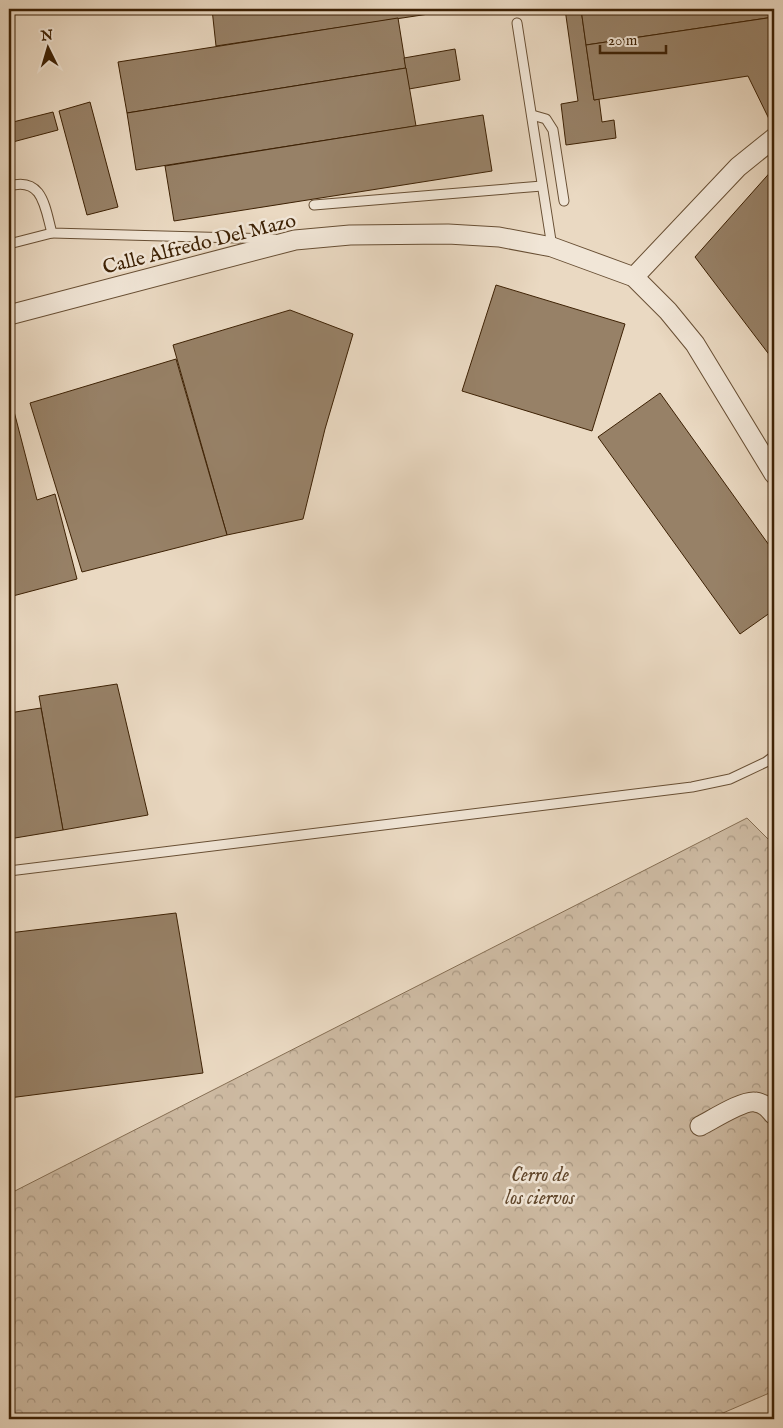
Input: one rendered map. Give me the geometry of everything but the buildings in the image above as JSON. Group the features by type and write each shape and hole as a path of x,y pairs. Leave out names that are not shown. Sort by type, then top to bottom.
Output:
{"street":[{"path":"634,277 738,167 774,138"},
{"name":"Calle Alfredo Del Mazo","path":"9,315 295,240 350,235 448,234 499,237 552,247 634,277 668,311 695,344 774,474"},
{"path":"700,1126 742,1104 754,1101 766,1105 774,1115"}],"lane":[{"path":"517,23 552,247"},
{"path":"532,115 546,119 553,130 564,200"},
{"path":"9,186 27,184 37,190 43,201 52,233"},
{"path":"314,206 542,186"},
{"path":"9,244 52,233 295,240"},
{"path":"9,871 692,787 730,779 766,762 774,756"}],"green space":[{"name":"Cerro de los ciervos","path":"747,818 774,845 774,1391 709,1419 9,1419 9,1194"}]}
